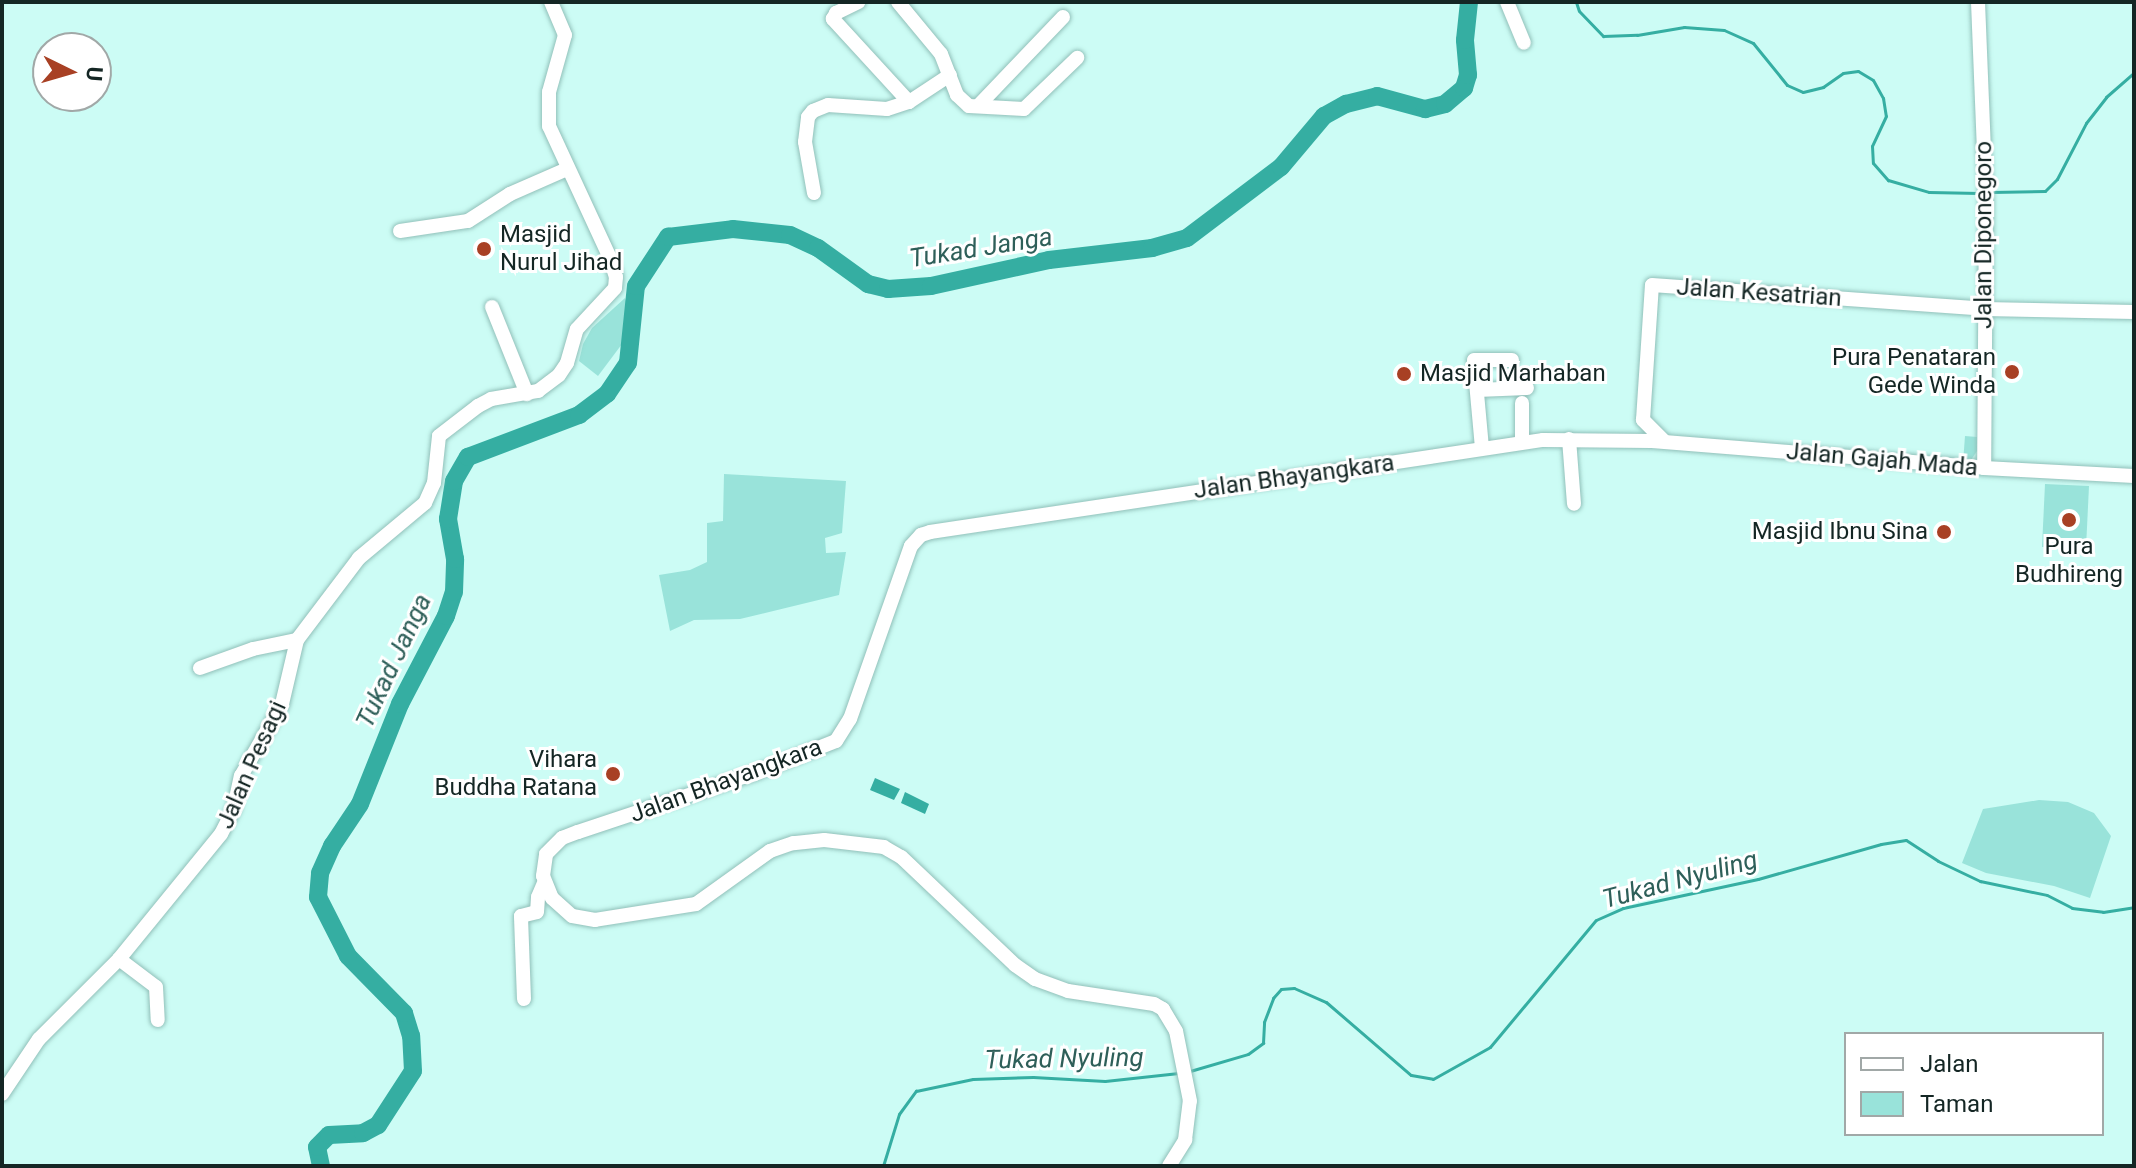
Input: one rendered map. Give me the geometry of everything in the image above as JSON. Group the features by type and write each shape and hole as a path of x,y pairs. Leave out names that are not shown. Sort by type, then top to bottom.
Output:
{"street":[{"name":"Jalan Pesagi","path":"2,1094 39,1039 119,959 178,890 227,824 241,776 282,704 297,640 359,558 425,503 434,483 439,436 491,399 538,391 562,372 577,329 608,297 616,283 594,221 552,135 548,110 565,35 551,2"},
{"path":"859,2 836,13 833,19 909,102"},
{"path":"898,2 941,54 960,101 978,106 1024,109 1077,58"},
{"path":"1507,2 1524,43"},
{"name":"Jalan Diponegoro","path":"1978,2 1986,203 1984,468"},
{"path":"978,106 1063,17"},
{"path":"814,193 805,142 808,117 813,111 828,105 887,109 909,102 950,75"},
{"path":"400,231 468,221 510,194 567,169"},
{"name":"Jalan Kesatrian","path":"1643,420 1652,285 1984,309"},
{"path":"492,307 527,394"},
{"path":"1984,309 2134,312"},
{"path":"1482,448 1474,360 1512,360"},
{"path":"1477,390 1527,388"},
{"path":"1522,403 1522,441"},
{"path":"1631,440 1643,420 1664,442"},
{"path":"1569,439 1574,504"},
{"name":"Jalan Gajah Mada","path":"1631,440 1984,468 2134,476"},
{"name":"Jalan Bhayangkara","path":"544,883 546,854 562,838 755,773 836,741 847,728 903,565 911,546 921,535 1522,441 1631,440"},
{"path":"200,668 253,649 297,640"},
{"path":"544,883 557,905 572,916 606,919 696,904 770,851 793,843 824,840 874,844 901,857 1004,955 1035,979 1090,995 1154,1004 1167,1014 1176,1031 1188,1084 1189,1130 1169,1166"},
{"path":"524,999 521,916 537,912 538,897 544,883"},
{"path":"119,959 156,987 158,1020"}],"green space":[{"path":"625,298 630,312 628,336 598,376 579,361 583,344 592,328"},
{"path":"1965,436 1977,437 1977,451 1971,460 1963,463"},
{"path":"724,474 846,481 842,533 825,538 826,553 846,552 839,595 740,619 694,620 670,631 659,575 690,570 707,562 707,523 723,521"},
{"path":"2045,484 2089,486 2086,548 2042,547"},
{"path":"2039,800 2068,802 2094,813 2111,836 2090,898 2054,886 1986,873 1962,863 1983,809"}],"shaded area":[{"path":"875,778 900,789 894,800 870,790"},
{"path":"905,792 929,804 925,814 901,803"}],"waterway":[{"name":"Tukad Janga","path":"321,1166 317,1147 329,1135 363,1133 378,1125 413,1071 411,1036 404,1013 348,956 318,897 320,873 332,846 360,804 400,704 446,616 454,592 455,559 448,519 454,481 468,457 579,415 607,394 628,363 636,286 668,237 733,229 790,235 818,248 868,284 888,289 931,286 1049,260 1152,248 1187,238 1281,167 1324,116 1346,104 1377,96 1425,109 1445,104 1464,88 1468,75 1465,40 1469,2"},
{"path":"1576,2 1579,11 1603,36 1637,35 1684,27 1724,30 1753,43 1787,85 1803,92 1823,87 1843,73 1858,71 1873,80 1883,98 1886,116 1872,146 1873,163 1888,180 1929,192 1979,193"},
{"path":"1991,192 2045,191 2057,179 2086,123 2106,97 2134,73"},
{"name":"Tukad Nyuling","path":"1190,1071 1248,1054 1263,1043 1264,1022 1273,998 1281,989 1294,988 1326,1002 1411,1075 1433,1079 1490,1047 1596,920 1623,908 1758,879 1881,844 1906,840 1938,861 1980,881 2047,895 2072,908 2103,912 2134,907"},
{"name":"Tukad Nyuling","path":"883,1166 899,1114 916,1091 973,1079 1033,1077 1105,1081 1179,1073"}],"place":[{"name":"Masjid Nurul Jihad","path":"484,249"},
{"name":"Pura Penataran Gede Winda","path":"2012,372"},
{"name":"Masjid Marhaban","path":"1404,374"},
{"name":"Pura Budhireng","path":"2069,520"},
{"name":"Masjid Ibnu Sina","path":"1944,532"},
{"name":"Vihara Buddha Ratana","path":"613,774"}]}
